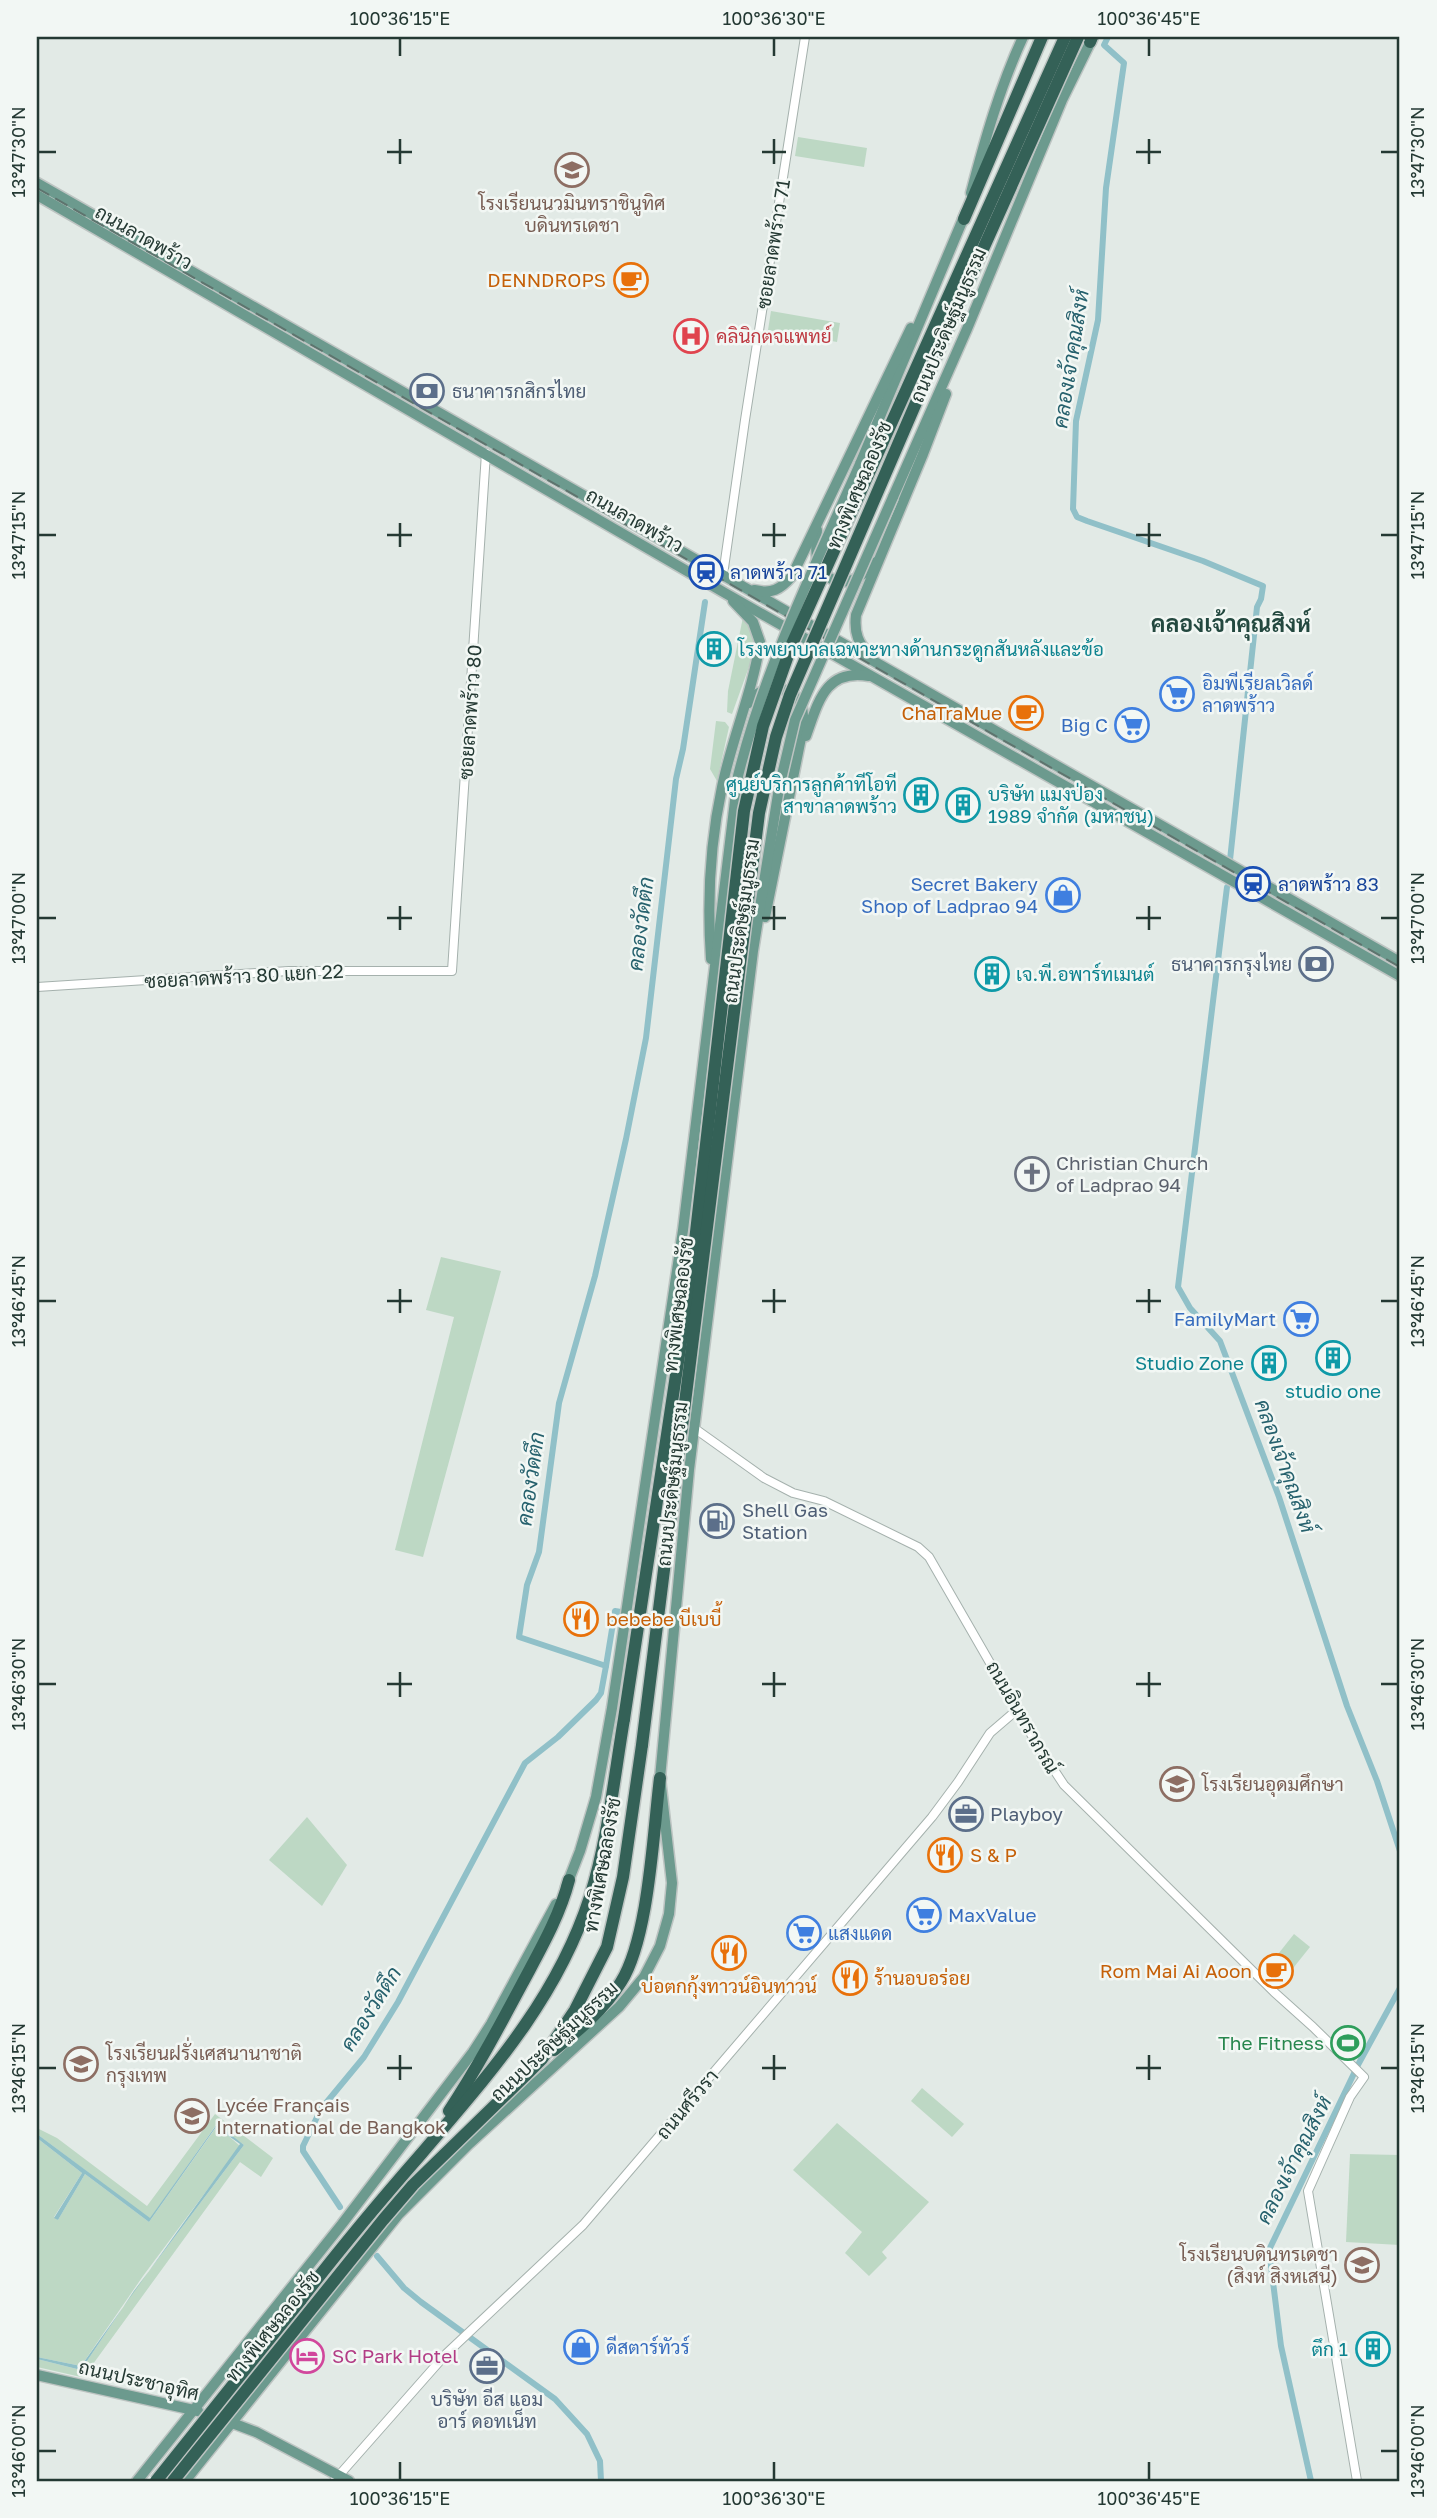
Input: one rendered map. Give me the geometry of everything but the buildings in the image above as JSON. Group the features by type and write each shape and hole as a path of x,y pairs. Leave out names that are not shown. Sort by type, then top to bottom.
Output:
{"highway":[{"name":"ทางพิเศษฉลองรัช","path":"156,2481 347,2240 520,2035 552,1984 590,1897 601,1856 657,1517 691,1276 744,811 763,726 792,644 1065,37"},
{"path":"964,219 1042,38"},
{"name":"ทางพิเศษฉลองรัช","path":"173,2481 413,2185 542,2059 575,2010 607,1947 623,1877 642,1745 759,813 768,771 790,695 967,283 1088,38"},
{"path":"542,2059 598,2012 617,1989 628,1966 638,1937 660,1778"},
{"path":"438,2132 545,1941 563,1902 569,1880"}],"main road":[{"name":"ถนนประดิษฐ์มนูธรรม","path":"137,2481 351,2214 472,2052 491,2024 569,1880 596,1797 626,1613 683,1230 738,776 768,678 964,219 986,135 1002,86 1023,37"},
{"name":"ถนนประดิษฐ์มนูธรรม","path":"185,2481 377,2240 419,2193 549,2069 619,2007 644,1977 660,1946 671,1899 671,1866 660,1778 667,1688 676,1622 694,1428 752,951 779,788 796,720 967,329 1088,38"},
{"name":"ถนนลาดพร้าว","path":"37,183 725,593 1400,976"},
{"name":"ถนนลาดพร้าว","path":"37,195 723,575 1400,962"},
{"path":"736,583 764,592 779,589 792,576 901,345 927,302"},
{"path":"884,667 859,643 855,626 856,615 923,454 967,329"},
{"path":"817,525 818,564 830,578 851,582 867,572 880,557"},
{"path":"712,982 709,917 712,855 722,787 760,642 753,622 725,593"},
{"path":"803,637 809,625"},
{"path":"819,646 826,634"},
{"path":"796,765 818,703 828,686 843,676 857,674 874,677"},
{"path":"736,734 755,693 763,689 789,692 800,702 803,709 803,728 762,930 757,972 748,1000"},
{"path":"647,1472 649,1489 654,1495 671,1496 680,1490 685,1478 696,1414"},
{"path":"639,1524 651,1514 663,1512 674,1514 681,1520 684,1530"},
{"path":"234,2360 233,2378 240,2387 254,2388 266,2382"},
{"name":"ถนนประชาอุทิศ","path":"37,2375 194,2410 233,2422 341,2479"},
{"path":"165,2448 186,2444 194,2451 194,2469"}],"street":[{"name":"ซอยลาดพร้าว 71","path":"723,575 805,37"},
{"name":"ซอยลาดพร้าว 80","path":"452,971 486,453"},
{"name":"ซอยลาดพร้าว 80 แยก 22","path":"37,988 289,971 452,971"},
{"name":"ถนนอินทราภรณ์","path":"694,1428 764,1478 793,1493 824,1501 923,1550 1064,1785 1361,2075 1308,2191 1357,2481"},
{"name":"ถนนศรีวรา","path":"341,2479 466,2334 583,2225 932,1817 990,1733 1018,1709"}],"green space":[{"path":"798,137 867,148 864,167 795,156"},
{"path":"771,311 840,323 837,342 768,330"},
{"path":"743,617 756,639 755,650 732,714 727,712 728,691"},
{"path":"716,721 725,722 729,727 717,781 710,769"},
{"path":"441,1257 501,1271 423,1557 395,1550 454,1317 426,1310"},
{"path":"307,1817 347,1865 322,1906 269,1860"},
{"path":"1294,1934 1310,1947 1274,1992 1260,1977"},
{"path":"922,2088 964,2124 952,2137 911,2101"},
{"path":"215,2114 273,2158 261,2177 240,2162 85,2375 81,2377 37,2367 37,2359 81,2370 134,2291 244,2145 216,2125 150,2219 37,2134 37,2128 57,2138 147,2206"},
{"path":"837,2123 929,2202 882,2252 887,2258 869,2276 845,2253 862,2232 793,2170"},
{"path":"217,2126 240,2146 143,2276 81,2366 37,2357 37,2138 82,2173 54,2217 58,2220 85,2174 149,2222"},
{"path":"1350,2154 1400,2155 1400,2245 1346,2242"}],"water":[{"path":"217,2124 244,2145 149,2272 240,2144 216,2127 149,2222 85,2174 58,2220 54,2218 82,2173 37,2138 37,2134 150,2218"},
{"path":"123,2307 81,2370 37,2359 81,2366"}],"waterway":[{"name":"คลองเจ้าคุณสิงห์","path":"1108,37 1104,45 1124,63 1106,188 1098,320 1076,421 1073,509 1077,517 1203,561 1263,586 1257,607 1230,860"},
{"name":"คลองวัดตึก","path":"340,2207 303,2151 321,2109 364,2057 398,2002 525,1763 558,1737 601,1693 606,1666 519,1637 527,1585 539,1552 559,1403 595,1276 646,1038 676,779 705,602"},
{"name":"คลองเจ้าคุณสิงห์","path":"1227,887 1178,1287 1190,1308 1220,1341 1279,1497 1347,1706 1377,1781 1400,1851"},
{"path":"606,1666 615,1611 685,1623"},
{"name":"คลองเจ้าคุณสิงห์","path":"1311,2481 1281,2346 1269,2250 1359,2063 1400,1988"},
{"name":"คลองวัดตึก","path":"377,2256 404,2288 421,2302 555,2399 587,2434 600,2461 601,2481"}],"railway":[{"path":"37,188 1400,967"}],"place":[{"name":"โรงเรียนนวมินทราชินูทิศ บดินทรเดชา","path":"572,170"},
{"name":"DENNDROPS","path":"631,280"},
{"name":"คลินิกตจแพทย์","path":"691,336"},
{"name":"ธนาคารกสิกรไทย","path":"427,391"},
{"name":"ลาดพร้าว 71","path":"706,572"},
{"name":"โรงพยาบาลเฉพาะทางด้านกระดูกสันหลังและข้อ","path":"714,649"},
{"name":"อิมพีเรียลเวิลด์ ลาดพร้าว","path":"1177,694"},
{"name":"ChaTraMue","path":"1026,713"},
{"name":"Big C","path":"1132,725"},
{"name":"ศูนย์บริการลูกค้าทีโอที สาขาลาดพร้าว","path":"921,795"},
{"name":"บริษัท แมงป่อง 1989 จำกัด (มหาชน)","path":"963,805"},
{"name":"ลาดพร้าว 83","path":"1253,884"},
{"name":"Secret Bakery Shop of Ladprao 94","path":"1063,895"},
{"name":"ธนาคารกรุงไทย","path":"1316,964"},
{"name":"เจ.พี.อพาร์ทเมนต์","path":"992,974"},
{"name":"Christian Church of Ladprao 94","path":"1032,1174"},
{"name":"FamilyMart","path":"1301,1319"},
{"name":"studio one","path":"1333,1358"},
{"name":"Studio Zone","path":"1269,1363"},
{"name":"Shell Gas Station","path":"717,1521"},
{"name":"bebebe บีเบบี้","path":"581,1619"},
{"name":"โรงเรียนอุดมศึกษา","path":"1177,1784"},
{"name":"Playboy","path":"966,1814"},
{"name":"S & P","path":"945,1855"},
{"name":"MaxValue","path":"924,1915"},
{"name":"แสงแดด","path":"804,1933"},
{"name":"บ่อตกกุ้งทาวน์อินทาวน์","path":"729,1953"},
{"name":"Rom Mai Ai Aoon","path":"1276,1971"},
{"name":"ร้านอบอร่อย","path":"850,1978"},
{"name":"The Fitness","path":"1348,2043"},
{"name":"โรงเรียนฝรั่งเศสนานาชาติ กรุงเทพ","path":"81,2064"},
{"name":"Lycée Français International de Bangkok","path":"192,2116"},
{"name":"โรงเรียนบดินทรเดชา (สิงห์ สิงหเสนี)","path":"1362,2265"},
{"name":"ดีสตาร์ทัวร์","path":"581,2347"},
{"name":"ตึก 1","path":"1373,2349"},
{"name":"SC Park Hotel","path":"307,2356"},
{"name":"บริษัท อีส แอม อาร์ ดอทเน็ท","path":"487,2366"}],"district":[{"name":"คลองเจ้าคุณสิงห์","path":"1231,624"}]}
